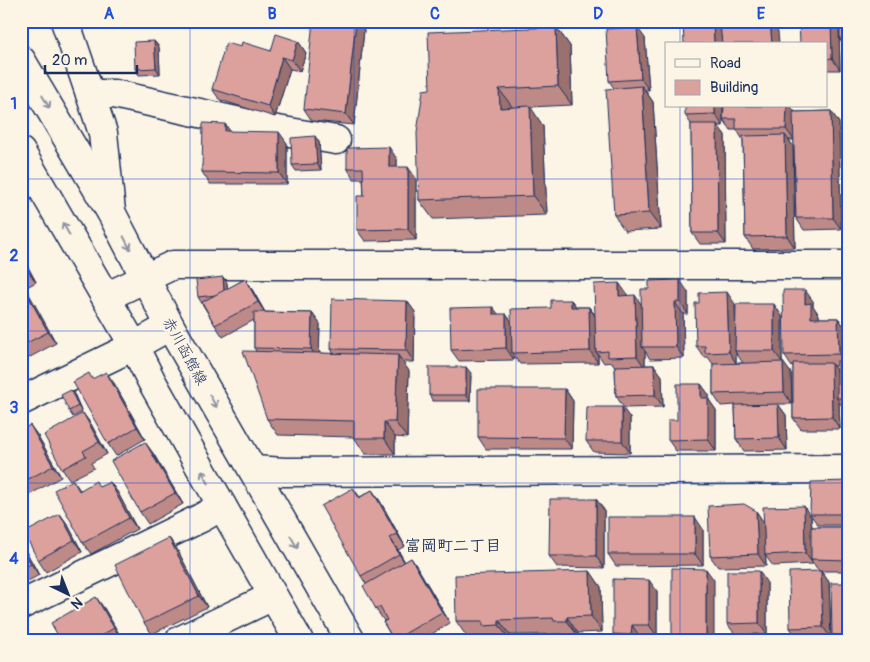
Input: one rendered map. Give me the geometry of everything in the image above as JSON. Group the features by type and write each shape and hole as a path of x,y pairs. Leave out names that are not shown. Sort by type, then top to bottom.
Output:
{"street":[{"path":"65,21 103,133 111,212"},
{"name":"赤川函館線","path":"21,60 111,212 170,326 351,641"},
{"path":"90,94 114,94 272,129 336,140"},
{"path":"21,152 134,346 299,641"},
{"path":"106,297 173,265 849,265"},
{"path":"21,401 134,346 170,326"},
{"path":"253,470 285,472 849,468"},
{"path":"21,605 222,506"},
{"path":"179,641 273,596"}],"building":[{"path":"313,21 356,21 346,114 304,109"},
{"path":"683,21 713,21 714,42 684,42"},
{"path":"770,21 772,42 722,42 720,24"},
{"path":"799,21 831,21 832,58 828,59 828,42 800,42"},
{"path":"840,21 849,21 849,40 840,40"},
{"path":"556,27 558,86 499,89 500,108 530,106 533,196 419,200 417,133 423,90 430,89 428,32"},
{"path":"637,27 641,79 609,81 606,29"},
{"path":"276,34 298,41 292,60 282,57 268,106 212,89 226,43 241,47 242,42 271,51"},
{"path":"154,41 156,68 135,69 134,42"},
{"path":"642,86 649,213 614,215 606,89"},
{"path":"685,108 715,108 715,114 685,115"},
{"path":"724,108 787,108 786,129 736,129 736,119 723,119"},
{"path":"831,111 833,218 796,218 793,112"},
{"path":"203,123 225,124 225,131 279,132 279,173 202,172"},
{"path":"691,124 717,124 718,233 692,233"},
{"path":"785,135 787,236 745,237 743,136"},
{"path":"315,136 317,164 292,165 291,138"},
{"path":"389,147 389,167 408,167 408,229 357,230 357,196 364,196 363,168 347,168 347,148"},
{"path":"21,258 28,271 21,274"},
{"path":"223,277 224,291 216,295 198,297 196,280"},
{"path":"245,279 258,302 215,325 202,302"},
{"path":"680,280 680,302 675,302 676,347 642,347 641,289 649,289 649,281"},
{"path":"21,283 48,332 21,346"},
{"path":"619,283 619,296 635,295 637,356 608,357 608,351 596,352 594,284"},
{"path":"783,290 805,290 805,304 811,303 811,318 838,318 839,354 784,355"},
{"path":"727,292 729,352 705,353 705,346 696,346 695,303 699,303 699,293"},
{"path":"332,299 407,301 406,350 331,349"},
{"path":"551,300 571,300 571,307 589,307 590,351 512,353 511,309 551,308"},
{"path":"736,304 774,304 774,351 735,351"},
{"path":"847,305 849,305 849,341 846,341"},
{"path":"493,307 493,314 506,314 506,348 451,350 450,308"},
{"path":"254,312 312,313 311,349 254,348"},
{"path":"243,351 398,355 395,422 384,422 384,438 354,438 354,421 267,419"},
{"path":"837,361 849,361 849,398 837,398"},
{"path":"783,362 784,392 713,394 713,364"},
{"path":"793,363 831,363 832,417 793,418"},
{"path":"654,365 655,395 616,396 615,366"},
{"path":"429,367 466,367 466,395 429,395"},
{"path":"106,372 137,427 108,444 73,382 89,373 92,379"},
{"path":"677,384 701,384 701,398 708,398 708,439 668,440 668,420 677,420"},
{"path":"478,389 565,389 564,438 478,437"},
{"path":"71,390 78,406 69,411 61,395"},
{"path":"778,404 779,438 736,439 735,405"},
{"path":"844,404 849,404 849,439 844,439"},
{"path":"587,407 622,407 622,441 586,441"},
{"path":"83,413 99,442 83,451 86,456 62,469 44,435"},
{"path":"30,425 53,466 21,483 21,430"},
{"path":"145,442 175,493 140,512 111,461"},
{"path":"73,480 79,491 96,481 99,487 110,482 129,518 83,543 54,490"},
{"path":"849,481 849,514 810,514 811,482"},
{"path":"353,488 359,498 372,490 397,534 390,538 399,554 361,576 321,506"},
{"path":"550,499 596,499 596,556 549,556"},
{"path":"744,504 756,511 758,554 710,556 708,506"},
{"path":"804,506 805,553 765,555 763,507"},
{"path":"60,514 74,540 38,560 24,533"},
{"path":"608,517 695,517 695,554 608,554"},
{"path":"811,527 849,527 849,560 811,559"},
{"path":"169,538 199,596 144,623 115,565"},
{"path":"21,546 31,564 21,569"},
{"path":"411,558 442,612 394,640 383,622 387,620 380,607 376,609 363,586"},
{"path":"672,568 706,569 706,641 672,641"},
{"path":"590,571 591,616 567,617 567,621 554,621 553,618 499,620 499,625 483,626 483,621 456,621 455,575"},
{"path":"727,571 759,571 759,623 727,624"},
{"path":"821,571 823,627 790,628 789,572"},
{"path":"613,579 649,580 649,625 632,625 631,635 613,634"},
{"path":"831,583 849,583 849,635 832,635"},
{"path":"96,597 114,628 92,641 61,641 51,623"},
{"path":"759,634 759,641 733,641 733,635"},
{"path":"254,635 258,641 244,641"}],"district":[{"name":"富岡町二丁目","path":"453,545"}]}
